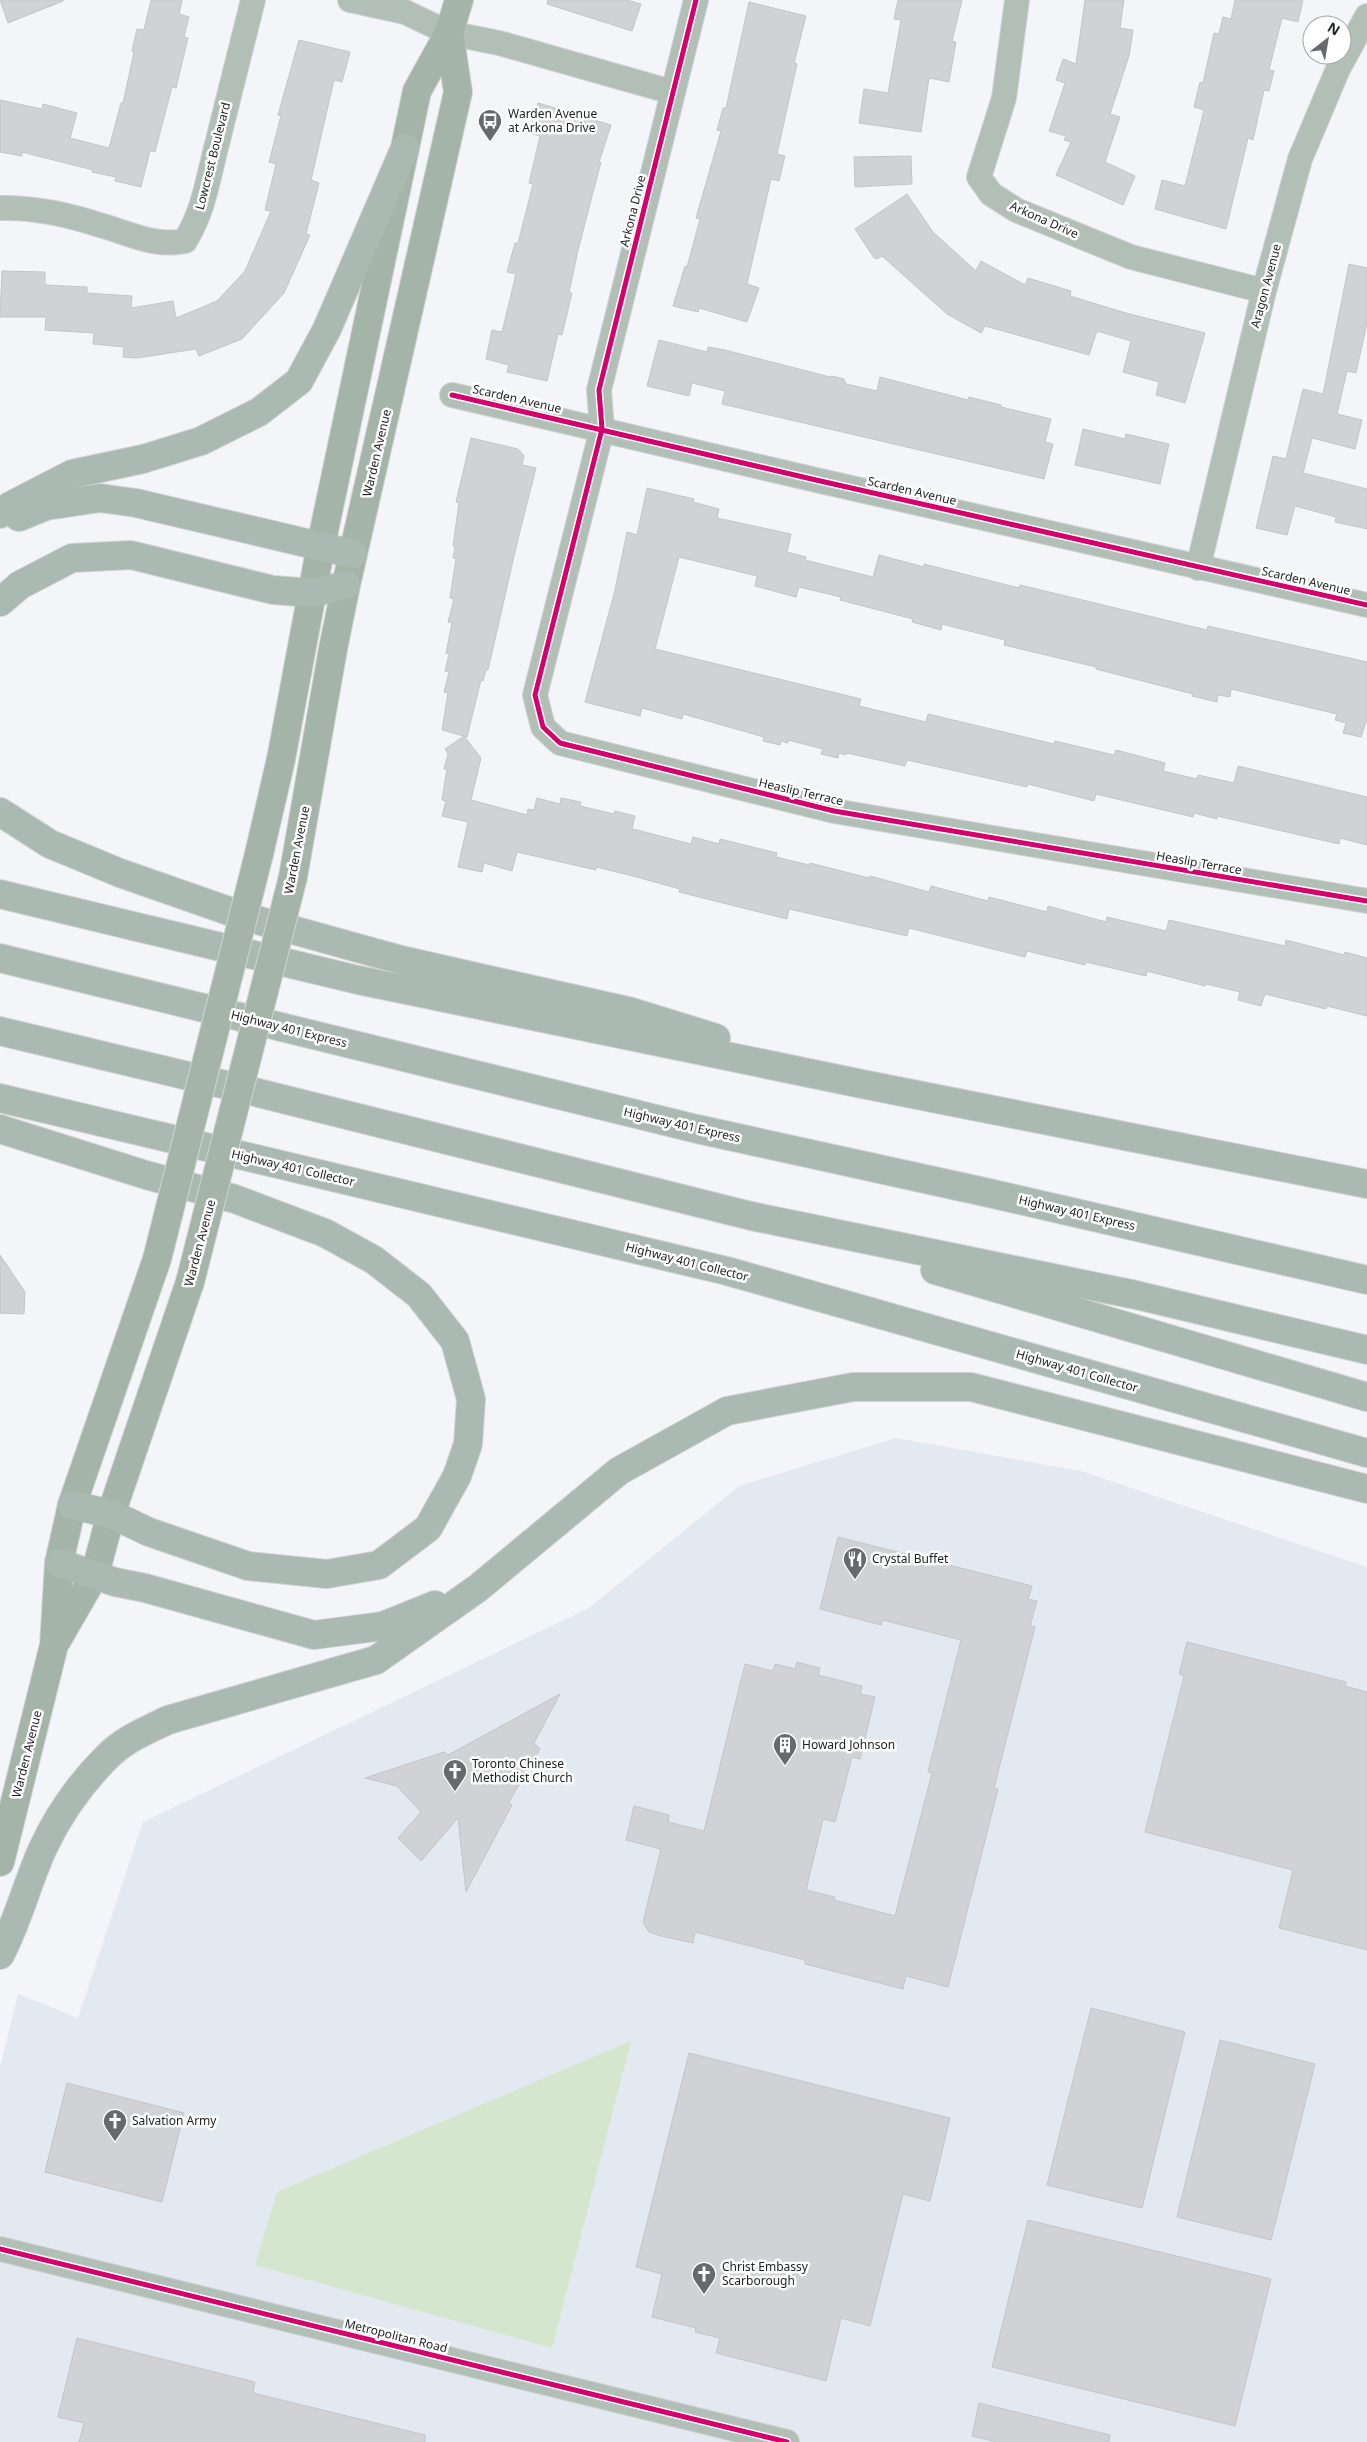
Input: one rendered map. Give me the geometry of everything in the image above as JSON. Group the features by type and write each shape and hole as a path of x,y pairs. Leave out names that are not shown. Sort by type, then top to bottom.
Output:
{"highway":[{"path":"0,514 10,506 72,474 143,459 202,441 259,412 299,381 327,329 405,148"},
{"path":"0,524 46,506 100,498 136,503 353,554"},
{"path":"0,602 20,585 72,558 131,555 273,590 312,593 346,585"},
{"path":"0,812 50,844 120,873 246,918 400,960 632,1012 862,1084"},
{"path":"0,894 358,980 862,1084 1367,1184"},
{"name":"Highway 401 Express","path":"0,958 697,1129 989,1193 1367,1280"},
{"path":"0,1032 246,1090 751,1216 1367,1397"},
{"name":"Highway 401 Collector","path":"0,1098 727,1271 1367,1453"},
{"path":"0,1129 235,1199 325,1233 374,1260 419,1295 454,1341 472,1399 468,1444 457,1476 428,1528 379,1565 328,1574 248,1566 149,1532 111,1514 72,1505"},
{"path":"751,1216 1136,1295 1367,1350"},
{"path":"0,1955 12,1932 43,1848 70,1801 107,1757 138,1734 168,1720 376,1660 478,1588 619,1471 727,1411 853,1387 971,1387 1367,1489"},
{"path":"59,1563 115,1582 145,1588 314,1635 383,1626 478,1588"}],"main road":[{"name":"Warden Avenue","path":"0,1862 54,1645 59,1563 72,1505 157,1259 259,854 281,759 321,546 417,91 449,33 459,0"},
{"name":"Warden Avenue","path":"54,1645 95,1574 111,1514 190,1282 293,877 332,649 458,92 449,33"}],"street":[{"name":"Lowcrest Boulevard","path":"0,208 44,210 154,242 168,244 185,241 192,230 206,196 212,161 253,0"},
{"path":"350,0 405,12 449,33 499,43 672,92"},
{"name":"Arkona Drive","path":"602,429 599,390 696,0"},
{"name":"Arkona Drive","path":"1017,0 1004,98 979,177 990,194 1016,210 1132,257 1264,291"},
{"name":"Aragon Avenue","path":"1198,568 1264,291 1300,159 1338,69 1367,16"},
{"name":"Scarden Avenue","path":"452,394 1198,568 1367,605"},
{"name":"Heaslip Terrace","path":"602,429 536,695 543,727 560,743 834,811 1367,901"},
{"name":"Metropolitan Road","path":"0,2249 787,2442"}],"shaded area":[{"path":"896,1438 1081,1471 1367,1567 1367,2442 0,2442 0,2068 18,1994 78,2018 143,1822 589,1608 739,1486"}],"green space":[{"path":"631,2041 552,2348 255,2265 277,2192"}],"building":[{"path":"0,0 63,0 63,1 8,23"},
{"path":"151,0 182,0 179,14 189,17 184,37 188,38 176,88 172,87 155,152 150,151 141,187 115,181 116,177 92,172 93,170 22,152 22,156 0,152 0,100 42,109 43,104 77,113 70,138 109,148 121,103 123,103 137,29 144,30"},
{"path":"548,0 627,0 641,4 632,31 547,4"},
{"path":"898,0 962,0 952,41 956,42 949,82 929,78 921,132 859,123 864,89 888,93 901,20 894,19"},
{"path":"1085,0 1124,0 1120,28 1133,30 1129,56 1110,114 1120,117 1105,162 1135,176 1123,205 1056,175 1071,142 1064,140 1066,136 1049,131 1065,83 1056,80 1063,59 1076,64"},
{"path":"1235,0 1303,0 1298,22 1282,18 1269,70 1274,71 1269,91 1264,90 1253,140 1248,138 1226,229 1155,209 1162,180 1185,186 1204,110 1194,107 1200,82 1203,83 1214,33 1219,34 1223,17 1231,19"},
{"path":"749,2 806,16 794,63 797,64 777,154 785,156 779,181 771,179 747,284 759,288 747,322 699,308 698,312 673,306 685,266 687,267 700,219 696,218 721,131 717,130 723,108 726,108"},
{"path":"299,40 350,52 342,82 334,80 311,180 319,183 306,234 310,235 284,293 242,339 199,356 196,349 137,358 123,357 124,347 93,344 94,333 45,330 46,317 0,317 2,271 45,272 45,285 87,287 87,293 132,296 131,308 173,301 176,318 217,301 245,271 271,211 265,210 276,164 269,162 281,116 278,115"},
{"path":"538,103 611,125 599,162 601,162 578,250 569,293 572,293 562,335 558,334 547,381 507,372 509,365 486,359 492,330 502,332 516,274 507,272 515,243 518,243 533,184 529,183 540,136 529,133"},
{"path":"911,156 912,184 855,187 854,157"},
{"path":"907,194 933,232 976,271 981,261 1025,285 1028,278 1071,291 1070,296 1126,313 1205,333 1185,403 1156,395 1159,382 1123,372 1131,341 1097,331 1089,355 985,326 981,333 947,314 882,256 877,259 874,258 855,229"},
{"path":"1349,264 1367,268 1367,323 1356,373 1347,371 1337,414 1362,420 1355,449 1312,438 1303,473 1367,489 1367,529 1335,522 1336,517 1295,506 1287,535 1256,528 1273,456 1286,459 1303,389 1323,394"},
{"path":"659,340 707,352 708,347 725,350 844,379 846,384 877,391 880,377 968,400 969,397 1051,419 1045,442 1053,444 1044,479 722,404 725,391 692,383 689,396 647,386"},
{"path":"1083,429 1125,439 1126,434 1169,444 1160,484 1075,465"},
{"path":"471,438 518,449 524,456 522,465 536,468 488,670 486,670 483,681 481,680 467,737 442,730 448,693 444,692 449,672 445,671 449,654 446,653 452,623 448,622 454,599 450,598 456,559 453,558 455,547 453,546 459,503 456,502"},
{"path":"647,488 694,499 693,502 719,509 717,518 791,534 787,552 806,557 805,560 873,577 879,555 924,567 924,564 1019,588 1020,585 1207,630 1208,626 1367,662 1367,719 1361,737 1343,733 1346,723 1335,720 1337,714 1231,689 1230,697 1218,695 1217,702 1096,669 1096,667 1004,645 1005,640 942,624 941,630 912,622 913,619 840,600 841,597 799,587 796,597 755,586 757,576 679,557 655,649 861,699 859,706 926,722 928,714 1054,744 1055,741 1114,755 1116,750 1165,763 1163,771 1197,779 1198,775 1234,783 1238,766 1367,797 1367,845 1340,838 1339,844 1217,816 1217,819 1194,813 1193,817 1096,794 1094,801 1028,784 1027,787 907,760 905,766 847,753 846,755 839,753 838,758 821,754 823,749 788,740 788,743 781,741 780,745 763,741 764,737 683,714 682,719 642,708 640,716 585,702 615,590 627,532 637,535"},
{"path":"464,736 481,758 471,800 527,815 528,809 534,810 537,798 560,804 561,798 581,802 580,806 614,814 615,811 635,816 632,829 691,844 693,837 719,844 720,839 777,853 776,857 809,865 810,863 869,878 870,876 929,892 931,886 988,901 989,897 1047,912 1048,906 1106,922 1107,917 1166,931 1169,920 1285,946 1286,940 1344,955 1345,952 1367,958 1367,1016 1327,1006 1326,1009 1265,994 1261,1006 1238,1000 1240,992 1206,984 1205,986 1147,971 1146,976 1086,962 1085,965 1027,951 1025,957 909,928 907,936 789,909 787,919 679,892 680,889 629,875 596,867 596,870 517,852 512,871 484,863 482,872 458,867 468,822 442,816 446,801 442,800 447,769 444,769 448,754 445,749"},
{"path":"0,1255 25,1292 24,1314 0,1313"},
{"name":"Howard Johnson","path":"838,1537 1032,1586 1028,1599 1037,1601 1030,1626 1035,1627 994,1788 998,1789 948,1987 906,1976 903,1989 805,1964 805,1960 695,1932 693,1943 661,1936 649,1932 643,1922 661,1849 626,1840 634,1806 669,1815 668,1822 704,1831 745,1664 773,1671 775,1664 795,1669 797,1662 820,1668 818,1675 862,1686 860,1694 875,1697 860,1759 852,1757 835,1822 823,1819 806,1890 835,1897 834,1900 895,1916 932,1773 928,1772 961,1640 883,1620 881,1625 820,1609"},
{"path":"1187,1642 1346,1682 1345,1686 1367,1692 1367,1950 1279,1928 1293,1870 1145,1832 1184,1676 1179,1674"},
{"name":"Toronto Chinese Methodist Church","path":"560,1694 534,1743 540,1749 509,1802 512,1805 466,1892 458,1818 421,1861 398,1838 421,1812 397,1786 365,1778 444,1752 448,1755"},
{"path":"1091,2008 1185,2032 1142,2208 1047,2185"},
{"path":"1220,2040 1315,2064 1271,2240 1177,2217"},
{"path":"689,2053 950,2118 930,2201 903,2194 870,2326 841,2318 826,2381 716,2353 720,2338 695,2332 696,2328 652,2317 662,2274 636,2267"},
{"name":"Salvation Army","path":"67,2083 184,2113 162,2202 45,2172"},
{"path":"1028,2220 1271,2279 1235,2426 992,2367"},
{"path":"77,2338 255,2382 253,2393 425,2435 425,2442 79,2442 84,2423 58,2417"},
{"path":"979,2403 1110,2435 1109,2442 996,2442 972,2436"}],"cycle path":[{"path":"696,0 599,390 602,429 535,695 543,727 560,743 834,811 1367,901"},
{"path":"452,395 1367,605"},
{"path":"0,2249 787,2442"}],"place":[{"name":"Warden Avenue at Arkona Drive","path":"490,142"},
{"name":"Crystal Buffet","path":"855,1580"},
{"name":"Howard Johnson","path":"785,1766"},
{"name":"Toronto Chinese Methodist Church","path":"455,1792"},
{"name":"Salvation Army","path":"115,2142"},
{"name":"Christ Embassy Scarborough","path":"704,2295"}]}
